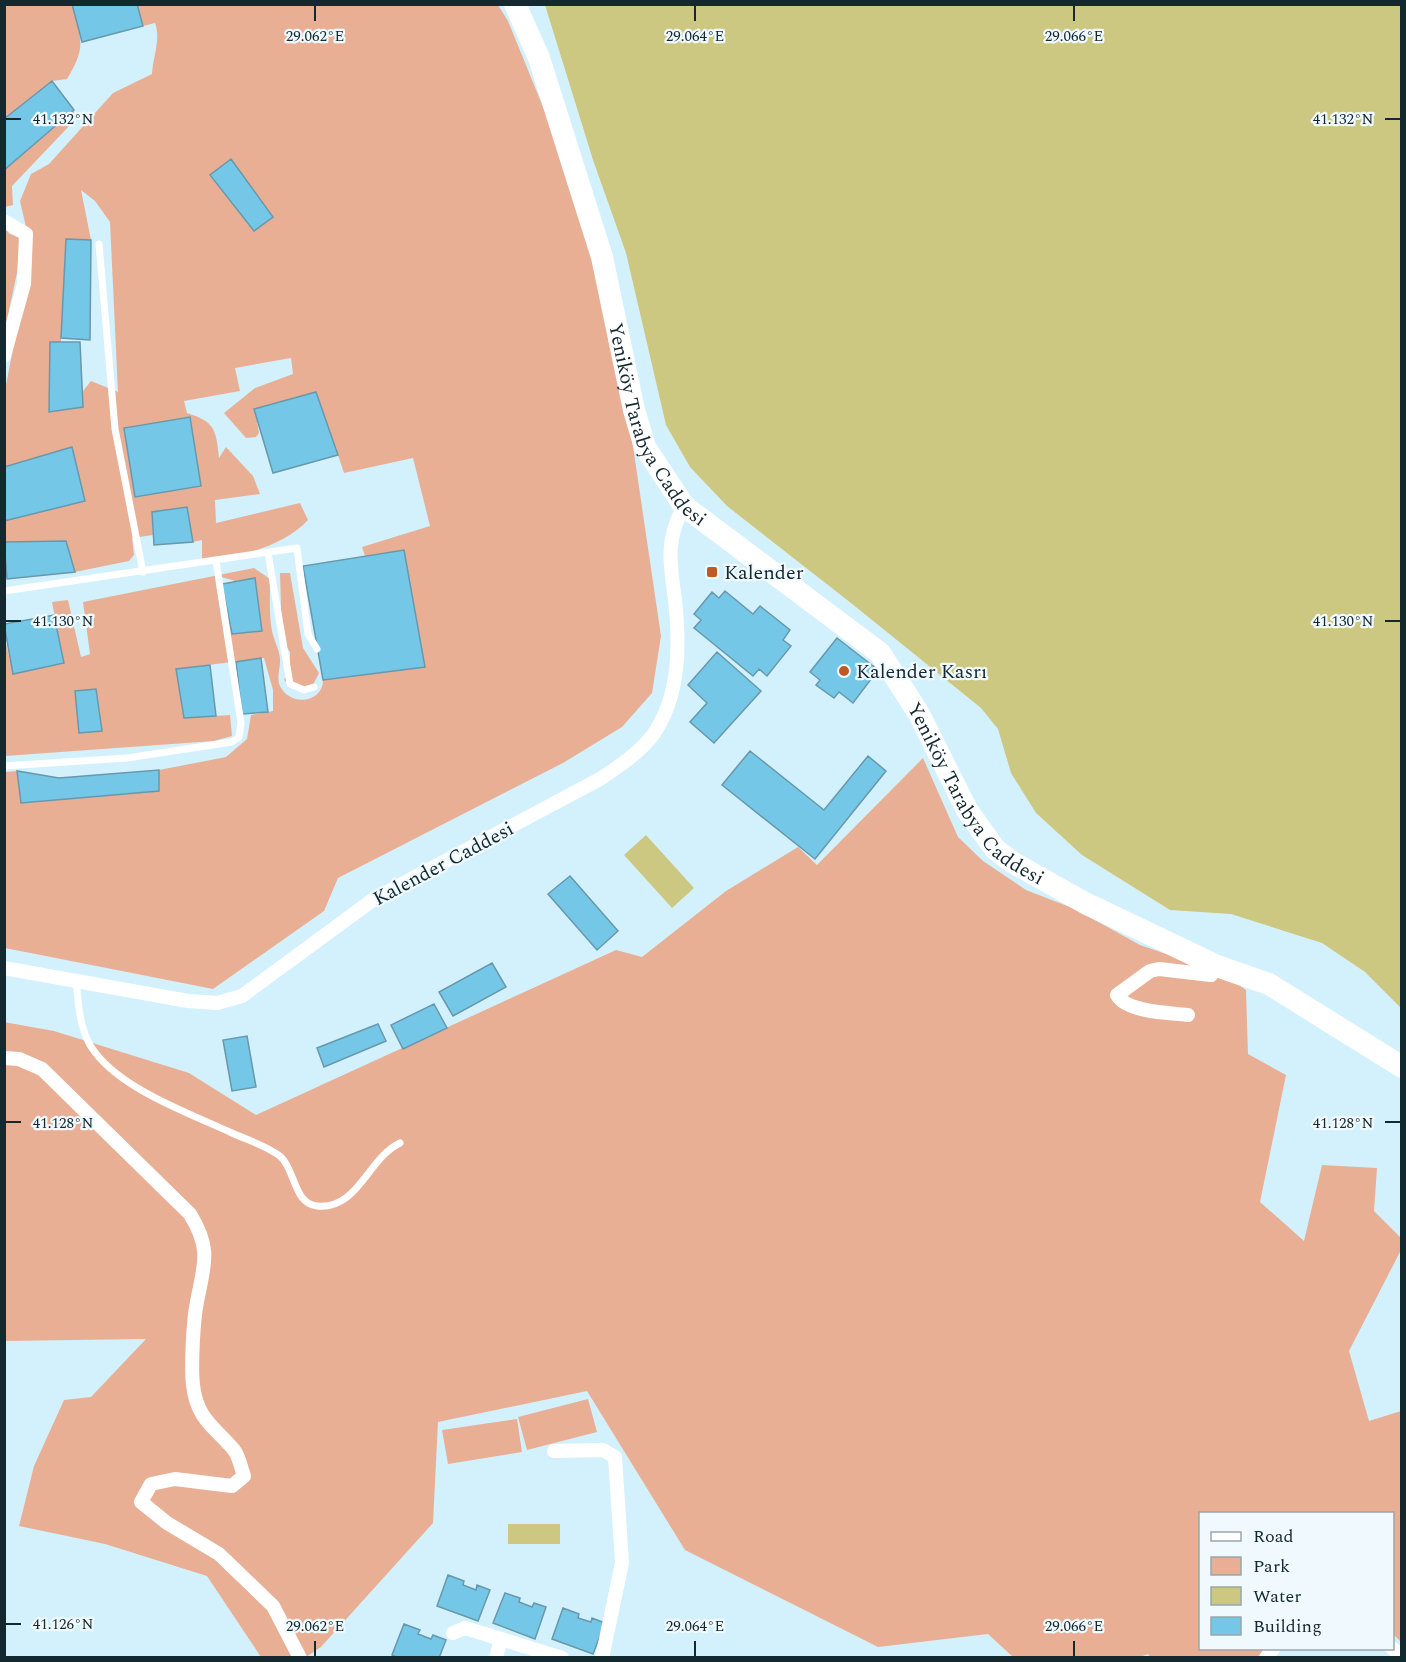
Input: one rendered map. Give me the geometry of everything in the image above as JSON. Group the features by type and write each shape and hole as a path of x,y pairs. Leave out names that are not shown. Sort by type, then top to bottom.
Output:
{"main road":[{"name":"Yeniköy Tarabya Caddesi","path":"515,4 539,58 602,257 634,410 645,447 684,506 880,653 919,714 967,810 995,849 1012,862 1085,903 1217,966 1269,984 1401,1067"}],"street":[{"path":"4,220 26,234 24,284 4,357"},
{"name":"Kalender Caddesi","path":"4,968 76,979 188,1001 217,1003 242,996 374,899 618,767 653,735 673,686 678,629 670,538 684,506"},
{"path":"1188,1016 1123,1004 1117,995 1150,971 1159,969 1211,975 1217,966"},
{"path":"4,1058 30,1062 54,1079 190,1214 199,1228 205,1245 206,1264 196,1304 193,1385 200,1411 213,1430 236,1452 244,1476 232,1486 175,1479 151,1484 141,1502 167,1523 219,1554 265,1598 273,1606 300,1658"},
{"path":"554,1451 603,1450 615,1457 622,1563 602,1658"},
{"path":"453,1633 465,1628 562,1658"},
{"path":"496,1658 501,1639"}],"lane":[{"path":"99,244 115,429 143,572"},
{"path":"4,591 297,548 308,634 317,649"},
{"path":"268,553 290,684 304,690 314,687"},
{"path":"4,766 127,758 232,742 239,736 241,723 216,561"},
{"path":"76,979 84,1030 90,1045 100,1057 144,1091 280,1156 306,1202 315,1206 343,1200 355,1190 384,1153 400,1143"}],"green space":[{"path":"5,5 72,5 80,35 80,50 67,79 52,81 5,119"},
{"path":"137,5 498,5 508,21 574,183 620,358 661,636 652,693 622,727 563,763 338,878 324,911 213,989 5,948 5,772 17,771 21,803 159,791 159,770 226,757 247,739 251,715 273,711 273,690 264,658 176,669 184,718 230,715 232,736 214,741 5,756 4,635 13,673 64,663 52,602 68,600 81,657 90,654 83,602 254,568 270,579 270,619 279,651 280,686 291,697 305,700 318,694 323,680 425,667 404,550 365,556 362,547 430,526 413,458 344,473 338,455 255,409 259,433 256,437 246,438 224,413 255,388 293,374 291,358 235,368 240,391 184,401 187,413 203,420 212,428 217,440 219,458 226,447 253,476 260,494 215,500 216,523 300,503 308,520 286,538 259,549 202,563 202,540 193,542 187,507 152,512 153,535 132,538 134,555 129,561 75,572 66,541 5,542 5,521 85,501 72,448 5,467 5,390 28,272 26,227 20,201 31,174 49,164 113,93 152,74 157,29 155,23 143,26","holes":["231,160 273,217 254,231 210,175","81,190 95,201 110,222 118,392 91,381 83,391 83,407 49,411 50,342 61,342 66,239 91,240","190,417 200,486 135,496 124,428","218,576 235,581 255,578 262,631 232,633 222,584","96,689 102,731 79,733 75,691"]},
{"path":"74,110 73,122 12,186 13,205 5,207 4,170"},
{"path":"5,222 14,225 8,233 20,238 17,273 5,329"},
{"path":"280,573 290,573 303,648 319,673 311,689 295,690 284,680 290,666 290,652 282,641"},
{"path":"923,758 958,837 983,861 1026,890 1075,909 1140,945 1222,973 1246,990 1248,1054 1286,1075 1260,1202 1304,1241 1322,1165 1377,1168 1374,1211 1401,1238 1401,1250 1349,1351 1369,1421 1401,1411 1401,1642 1394,1635 1394,1512 1199,1512 1199,1650 1263,1650 1258,1657 1151,1658 1148,1654 1137,1658 1013,1657 988,1634 878,1647 685,1550 587,1391 438,1422 433,1523 321,1647 306,1657 261,1657 207,1576 105,1544 19,1526 34,1466 64,1400 91,1397 146,1339 5,1341 4,1022 54,1031 189,1073 256,1115 616,950 642,957 726,891 798,847 817,865"},
{"path":"588,1399 597,1432 527,1450 518,1417"},
{"path":"517,1419 522,1452 448,1464 442,1430"}],"water":[{"path":"545,5 1401,5 1401,1008 1365,972 1322,943 1231,914 1170,910 1082,855 1036,813 1011,773 998,729 981,708 727,506 690,467 666,425 626,253 593,160"},
{"path":"646,835 694,888 672,908 624,855"},
{"path":"508,1524 560,1524 560,1544 508,1544"}],"building":[{"path":"72,4 137,4 143,26 82,42"},
{"path":"52,81 74,110 4,170 4,119"},
{"path":"231,159 273,217 254,231 210,175"},
{"path":"66,239 91,240 90,340 61,338"},
{"path":"50,342 80,342 83,407 49,412"},
{"path":"316,392 338,455 273,473 254,409"},
{"path":"190,417 201,486 135,497 124,428"},
{"path":"72,447 85,501 4,521 4,467"},
{"path":"187,507 193,542 154,545 152,512"},
{"path":"66,541 75,572 7,579 4,542"},
{"path":"404,550 425,667 323,680 303,566"},
{"path":"255,578 262,631 232,634 222,584"},
{"path":"725,591 753,614 760,606 790,630 783,640 791,646 767,676 759,669 753,676 694,628 701,620 694,614 712,592 719,598"},
{"path":"54,615 64,663 13,674 4,624"},
{"name":"Kalender Kasrı","path":"837,638 878,670 853,703 839,692 834,698 816,685 820,680 810,672"},
{"path":"717,652 761,691 714,743 690,722 707,703 688,685"},
{"path":"261,658 268,712 242,714 236,662"},
{"path":"210,665 216,716 184,718 176,669"},
{"path":"96,689 102,731 79,733 75,691"},
{"path":"750,751 824,810 868,756 886,771 815,859 722,785"},
{"path":"159,770 159,791 21,803 17,771 59,778"},
{"path":"570,876 618,931 597,950 548,894"},
{"path":"492,963 506,987 453,1016 439,992"},
{"path":"434,1004 447,1028 403,1049 391,1025"},
{"path":"378,1024 386,1041 324,1067 317,1048"},
{"path":"247,1036 256,1087 232,1091 223,1040"},
{"path":"448,1575 464,1581 463,1585 476,1590 477,1585 490,1590 478,1621 437,1606"},
{"path":"505,1593 520,1598 519,1602 532,1607 534,1603 546,1607 535,1639 493,1623"},
{"path":"563,1608 579,1614 578,1618 591,1622 592,1618 605,1623 593,1654 552,1639"},
{"path":"404,1624 420,1630 418,1634 431,1639 433,1635 446,1640 439,1658 398,1658 392,1655"}],"place":[{"name":"Kalender","path":"712,572"},
{"name":"Kalender Kasrı","path":"844,671"}]}
